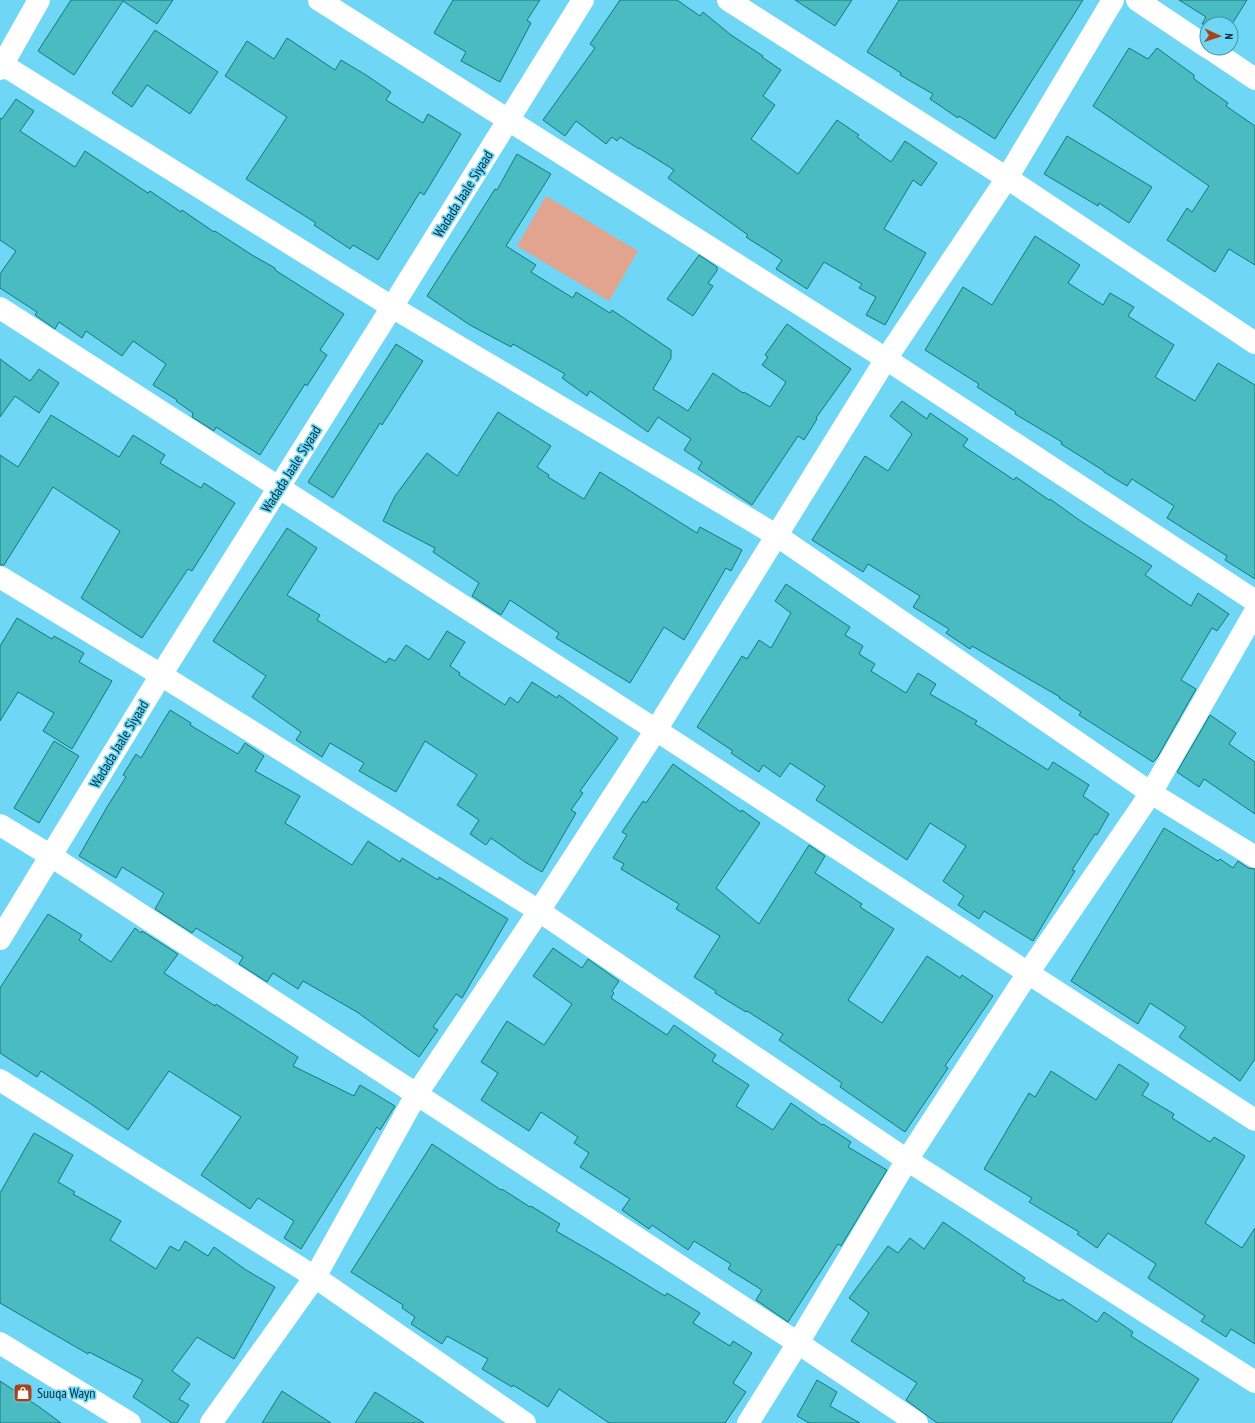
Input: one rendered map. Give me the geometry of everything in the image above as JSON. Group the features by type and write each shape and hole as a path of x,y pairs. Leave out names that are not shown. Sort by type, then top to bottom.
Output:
{"street":[{"path":"39,0 1,66 392,307 776,535 1151,793 1255,857"},
{"path":"319,0 886,359 1255,601"},
{"name":"Wadada Jaale Siyaad","path":"0,939 161,675 280,487 583,0"},
{"path":"728,0 1007,178 1255,343"},
{"path":"211,1423 315,1277 416,1096 540,911 656,730 886,359 1007,178 1113,0"},
{"path":"1137,0 1199,41"},
{"path":"1221,56 1255,79"},
{"path":"0,308 656,730 1255,1120"},
{"path":"0,577 161,675 540,911 907,1160 1255,1382"},
{"path":"748,1423 798,1343 907,1160 1028,973 1151,793 1255,612"},
{"path":"0,825 51,856 416,1096 488,1140 798,1343 917,1423"},
{"path":"0,1080 315,1277 525,1423"},
{"path":"0,1344 130,1423"}],"shaded area":[{"path":"546,196 638,251 609,301 517,246"}],"building":[{"path":"71,0 173,0 157,24 123,1 74,75 38,51"},
{"path":"453,0 540,0 527,20 531,23 500,82 461,61 466,52 434,33"},
{"path":"620,0 677,0 700,16 703,12 731,35 781,70 763,96 775,105 751,139 798,174 837,120 859,135 857,137 891,162 905,141 937,163 921,186 913,180 884,229 926,253 885,325 866,315 876,297 859,288 862,284 824,262 807,289 776,269 782,260 746,237 748,235 668,178 674,170 639,148 620,137 617,141 612,137 606,144 576,121 565,136 543,120 595,48 590,44"},
{"path":"795,0 852,0 835,26"},
{"path":"899,0 1083,0 995,139 959,116 958,118 930,99 933,94 900,75 901,73 867,52"},
{"path":"1179,0 1247,0 1237,16 1204,16"},
{"path":"155,30 218,72 190,114 147,85 132,107 112,93"},
{"path":"287,38 335,70 341,60 366,75 391,92 386,100 423,123 428,114 461,134 424,195 420,192 378,260 353,245 350,249 314,225 316,223 246,179 287,117 225,76 247,41 274,59"},
{"path":"1129,48 1148,59 1157,48 1194,75 1194,79 1228,103 1226,106 1255,126 1255,265 1229,249 1215,272 1167,240 1187,208 1192,212 1209,186 1093,106"},
{"path":"16,99 34,111 20,131 75,167 85,151 148,193 150,191 181,212 182,210 214,232 215,231 275,268 275,270 344,314 320,350 327,355 307,386 305,384 260,455 216,427 214,431 192,417 193,413 176,401 177,400 153,385 166,364 133,341 122,356 86,331 82,338 59,322 55,329 35,315 37,312 0,288 0,274 16,251 0,240 0,118 2,119"},
{"path":"1067,136 1152,187 1129,223 1099,203 1098,206 1044,174"},
{"path":"517,154 551,174 506,246 536,265 531,272 573,298 576,292 610,313 612,310 671,350 671,358 653,389 688,411 713,373 743,393 744,392 770,407 786,382 762,365 768,357 765,355 787,324 851,369 816,418 817,419 804,440 798,436 752,505 698,469 702,462 684,450 691,439 658,417 648,432 590,391 587,396 562,378 565,374 513,344 511,347 470,325 427,296 495,189 497,190"},
{"path":"1035,236 1080,265 1068,283 1103,305 1110,293 1134,307 1128,316 1174,345 1155,377 1195,401 1218,363 1255,385 1255,579 1225,560 1227,556 1167,518 1174,506 1132,479 1127,486 1104,472 1061,444 1062,442 1015,414 1016,412 977,387 979,384 925,350 963,287 992,305"},
{"path":"699,255 717,267 717,271 708,283 713,286 693,316 667,299"},
{"path":"396,344 423,361 382,425 380,423 333,498 308,482"},
{"path":"0,359 30,381 39,369 59,383 39,413 15,396 0,417"},
{"path":"902,401 927,419 930,413 968,439 963,446 1014,480 1016,477 1082,522 1152,566 1145,575 1191,606 1198,593 1229,614 1217,631 1212,628 1181,680 1196,689 1157,758 1153,762 1079,715 1081,712 1059,698 1060,697 972,646 970,649 946,633 949,629 913,607 920,596 868,564 863,572 812,540 865,456 888,471 912,434 890,416"},
{"path":"498,412 551,446 537,467 549,475 548,477 584,499 600,472 697,533 700,527 742,550 731,571 726,568 684,640 664,627 630,683 556,638 559,633 510,600 501,615 472,596 479,583 433,552 435,548 383,521 395,496 427,453 457,476"},
{"path":"51,415 119,457 133,435 165,455 160,463 201,488 204,483 235,503 192,571 188,569 142,638 81,598 120,531 53,487 4,565 0,565 0,455 18,467"},
{"path":"287,528 317,548 287,595 320,615 317,620 386,663 389,658 395,661 406,645 429,660 447,631 465,642 450,666 460,673 459,675 505,705 510,697 518,703 532,682 557,698 559,695 618,738 580,791 583,793 571,810 576,813 542,872 491,838 486,845 470,834 479,820 457,805 477,775 425,741 396,792 359,771 364,763 330,743 322,757 296,740 301,732 252,697 266,676 213,641"},
{"path":"786,584 850,627 845,635 863,646 859,654 875,664 871,671 906,693 918,673 936,684 930,694 977,721 975,724 1048,770 1053,762 1089,785 1083,796 1109,814 1097,835 1095,834 1072,870 1075,871 1033,941 984,911 979,919 958,905 964,896 943,881 966,846 930,823 907,860 816,800 825,786 790,763 780,777 763,765 759,772 731,753 733,751 697,727 742,656 747,659 759,640 771,648 791,613 775,601"},
{"path":"17,618 52,639 54,636 84,653 79,662 112,681 72,749 43,731 54,713 18,692 0,721 0,646"},
{"path":"170,710 191,723 190,725 238,754 245,743 264,756 255,771 300,796 285,823 352,865 368,841 400,862 402,858 438,880 439,877 508,919 462,998 456,994 433,1027 438,1030 419,1057 357,1012 303,981 298,989 273,973 267,982 239,964 243,957 196,928 192,933 155,909 164,893 122,867 116,878 79,856 126,777 123,775 136,754 141,758"},
{"path":"1210,715 1236,733 1229,744 1255,762 1255,814 1204,779 1199,787 1177,772"},
{"path":"54,741 79,756 39,823 14,808"},
{"path":"673,764 741,812 742,810 760,823 716,888 759,924 809,845 825,856 815,873 862,904 860,907 894,929 848,1000 882,1023 927,956 960,978 962,975 993,996 945,1066 948,1068 905,1132 840,1087 842,1083 779,1040 783,1034 715,993 716,991 694,977 720,936 676,909 679,904 621,869 624,864 613,858 627,835 622,832 643,801 646,803"},
{"path":"1164,828 1218,861 1220,859 1233,868 1238,861 1248,868 1255,869 1255,1059 1240,1081 1179,1037 1186,1027 1150,1003 1138,1024 1071,981"},
{"path":"48,914 82,935 79,940 111,962 135,928 141,933 142,931 178,954 164,973 215,1006 216,1004 298,1057 293,1066 354,1096 360,1085 395,1106 380,1130 377,1127 301,1249 284,1238 294,1221 258,1198 250,1209 201,1175 241,1117 169,1071 128,1130 41,1071 37,1077 0,1053 0,988"},
{"path":"553,948 582,968 588,959 619,981 612,991 614,993 611,998 667,1035 674,1025 716,1055 712,1061 749,1085 736,1106 773,1130 791,1103 822,1125 823,1124 851,1142 848,1147 887,1170 841,1246 838,1244 788,1322 756,1300 762,1290 728,1269 731,1264 694,1241 688,1250 652,1225 649,1229 622,1210 630,1199 580,1167 589,1153 574,1143 578,1137 541,1112 529,1131 481,1100 498,1073 481,1062 507,1021 544,1045 572,1004 533,976"},
{"path":"1119,1064 1149,1084 1142,1095 1174,1114 1172,1118 1210,1142 1214,1137 1245,1156 1205,1223 1242,1248 1255,1228 1255,1344 1231,1329 1226,1337 1201,1321 1205,1316 1148,1278 1156,1264 1108,1233 1097,1248 1077,1234 1079,1232 1029,1202 1032,1198 984,1169 1029,1093 1035,1097 1051,1071 1096,1100"},
{"path":"34,1133 73,1155 58,1182 75,1192 73,1194 121,1221 110,1240 156,1269 170,1246 179,1251 185,1241 208,1256 214,1247 246,1270 275,1287 234,1359 197,1337 172,1371 190,1384 179,1399 189,1405 177,1423 172,1423 133,1397 143,1380 89,1352 88,1354 0,1303 0,1193"},
{"path":"432,1144 501,1190 502,1189 560,1224 556,1231 665,1296 667,1293 700,1313 693,1323 730,1346 733,1341 752,1353 733,1383 746,1392 725,1423 609,1423 559,1389 548,1407 513,1385 512,1387 482,1369 488,1359 447,1336 442,1344 411,1324 415,1317 402,1308 403,1305 351,1272"},
{"path":"943,1222 1025,1278 1023,1281 1060,1301 1062,1299 1097,1322 1104,1312 1133,1332 1131,1336 1199,1379 1171,1423 937,1423 906,1400 917,1383 851,1341 869,1313 849,1298 888,1246 898,1253 910,1238 924,1249"},
{"path":"817,1380 837,1392 830,1406 860,1423 809,1423 797,1416"},
{"path":"0,1381 38,1406 61,1423 0,1423"},
{"path":"282,1391 331,1423 262,1423"},
{"path":"375,1392 424,1423 355,1423"}],"place":[{"name":"Suuqa Wayn","path":"23,1393"}]}
